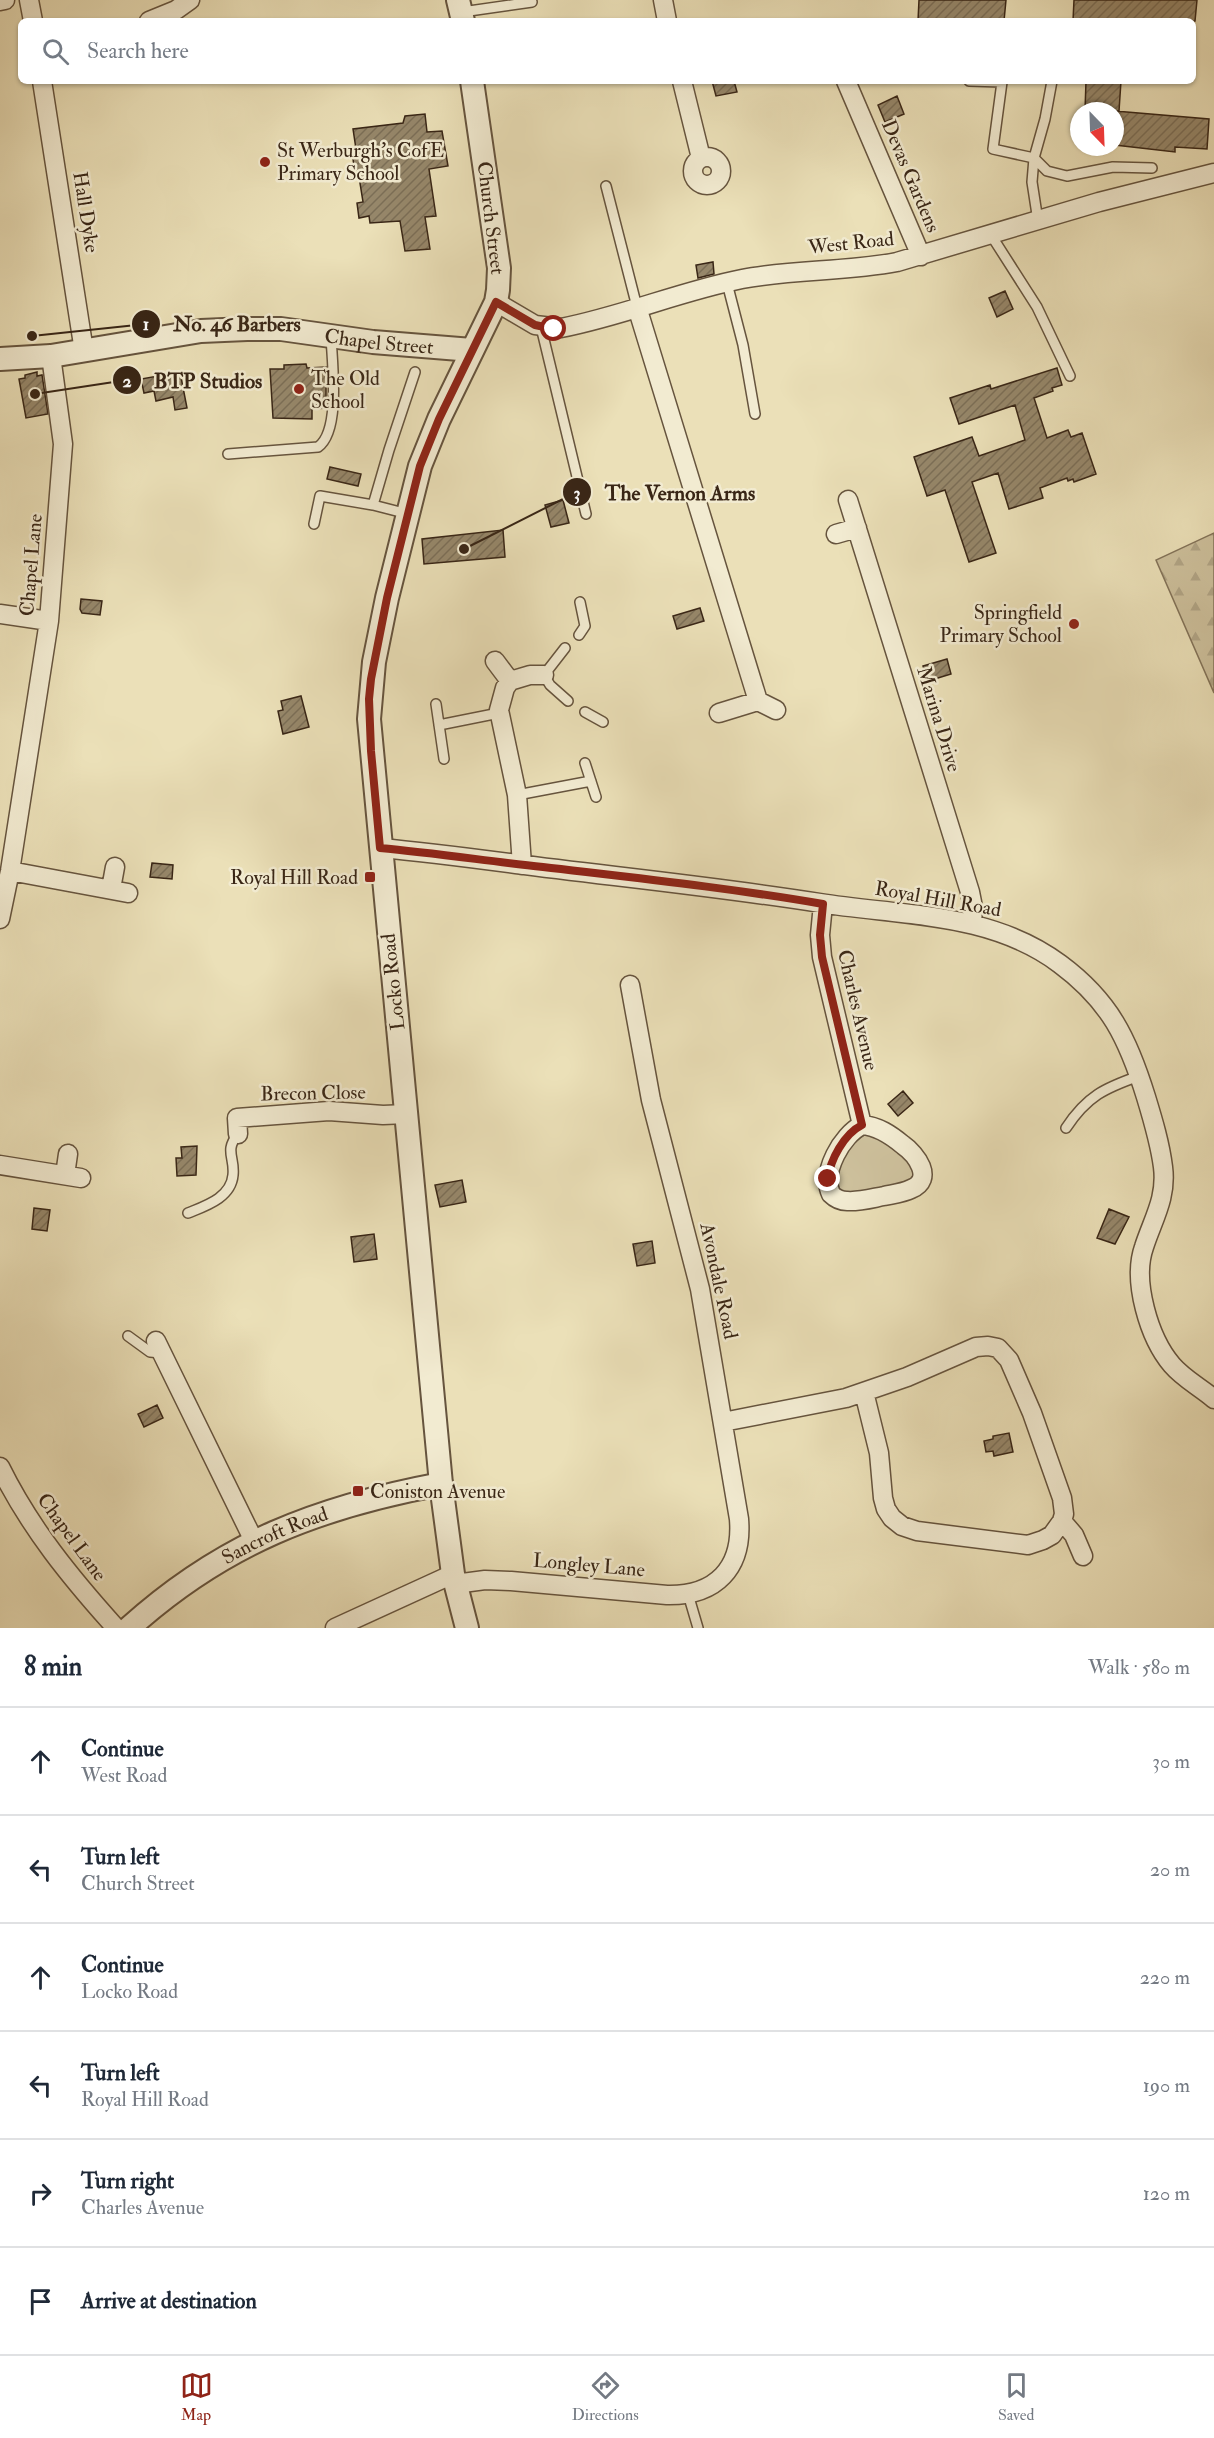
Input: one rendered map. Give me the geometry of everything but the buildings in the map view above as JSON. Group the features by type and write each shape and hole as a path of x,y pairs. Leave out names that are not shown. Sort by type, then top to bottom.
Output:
{"street":[{"path":"0,1 5,0"},
{"path":"29,0 32,18"},
{"path":"156,18 176,10 190,0"},
{"path":"663,0 666,18"},
{"name":"Hall Dyke","path":"43,84 84,351"},
{"name":"Church Street","path":"472,84 499,268 496,302 472,350"},
{"path":"683,84 701,158"},
{"name":"Devas Gardens","path":"847,84 921,256"},
{"name":"West Road","path":"541,327 561,328 727,283 773,274 875,266 921,256 1099,202 1214,173"},
{"path":"496,302 541,327"},
{"path":"637,307 758,701"},
{"name":"Chapel Street","path":"0,358 51,356 220,329 281,329 472,350"},
{"name":"Locko Road","path":"467,1628 454,1579 441,1484 371,751 369,699 387,598 420,466 472,350"},
{"name":"Chapel Lane","path":"0,920 10,871 49,621 63,444 51,356"},
{"name":"Marina Drive","path":"848,500 972,900 972,924"},
{"path":"836,534 857,528"},
{"path":"0,614 49,621"},
{"path":"495,661 510,681"},
{"path":"522,865 517,795 499,713 502,695 510,681 530,675 544,675"},
{"path":"719,713 758,701 776,710"},
{"name":"Royal Hill Road","path":"380,848 448,854 522,865 745,890 823,904 972,924 1006,933 1058,962 1093,994 1120,1030 1129,1047 1155,1126 1164,1175 1159,1210 1142,1254 1139,1276 1140,1292 1168,1360 1190,1382 1214,1399"},
{"path":"10,871 120,891 115,867"},
{"name":"Charles Avenue","path":"823,904 820,935 822,957 862,1125"},
{"name":"Avondale Road","path":"630,985 648,1088 698,1278 739,1519 740,1536 734,1560 726,1573 715,1583"},
{"name":"Brecon Close","path":"238,1134 237,1118 329,1111 383,1115 407,1114"},
{"path":"862,1125 874,1127 892,1136 916,1156 922,1167 916,1186 896,1193 851,1202 839,1200 831,1194 828,1185 831,1165 849,1135 862,1125"},
{"path":"0,1165 73,1176 68,1154"},
{"path":"723,1422 812,1405 864,1392 907,1377 976,1347 993,1346 1003,1351 1017,1375 1060,1491 1064,1506 1062,1521 1052,1534 1028,1545 917,1531 902,1526 892,1518 884,1504 881,1461 864,1392"},
{"path":"159,1347 254,1541"},
{"name":"Chapel Lane","path":"0,1467 23,1510 48,1548 116,1628"},
{"name":"Sancroft Road","path":"129,1628 184,1583 254,1541 300,1521 346,1505 441,1484"},
{"path":"1062,1521 1074,1534 1083,1556"},
{"name":"Longley Lane","path":"335,1628 454,1579 667,1595 688,1594 715,1583"}],"lane":[{"path":"461,11 532,2"},
{"path":"1002,84 993,148 1034,158 1047,171 1067,176 1113,167 1152,168"},
{"path":"1038,221 1032,182 1034,158 1051,84"},
{"path":"606,186 637,307"},
{"path":"991,235 1037,307 1070,376"},
{"path":"727,283 743,345 755,414"},
{"path":"541,327 586,514"},
{"path":"228,454 318,447 322,444 329,433 332,414 332,336"},
{"path":"374,505 389,450 415,372"},
{"path":"314,524 320,496 374,505 408,514"},
{"path":"579,635 585,626 580,602"},
{"path":"565,648 544,675 550,685 568,701"},
{"path":"436,705 444,759"},
{"path":"585,712 603,722"},
{"path":"439,725 499,713"},
{"path":"585,763 596,797"},
{"path":"517,795 591,781"},
{"path":"1066,1128 1077,1112 1095,1094 1106,1087 1139,1076"},
{"path":"188,1213 216,1202 229,1185 233,1175 230,1147 238,1134"},
{"path":"128,1336 150,1352 159,1347"},
{"path":"688,1594 698,1628"}],"green space":[{"path":"1214,533 1214,693 1156,560"},
{"path":"864,1135 875,1135 913,1163 914,1176 909,1182 858,1195 838,1193 835,1176 839,1163 850,1146"}],"place":[{"name":"St Werburgh's CofE Primary School","path":"265,162"},
{"name":"No. 46 Barbers","path":"32,336"},
{"name":"The Old School","path":"299,389"},
{"name":"BTP Studios","path":"35,394"},
{"name":"The Vernon Arms","path":"464,549"},
{"name":"Springfield Primary School","path":"1074,624"},
{"name":"Royal Hill Road","path":"370,877"},
{"name":"Coniston Avenue","path":"358,1491"}],"route":[{"path":"554,329 535,325 496,302 439,419 420,466 387,598 371,679 369,719 380,848 448,854 745,890 823,904 820,935 822,957 862,1125 846,1140 831,1165 828,1179"}]}
